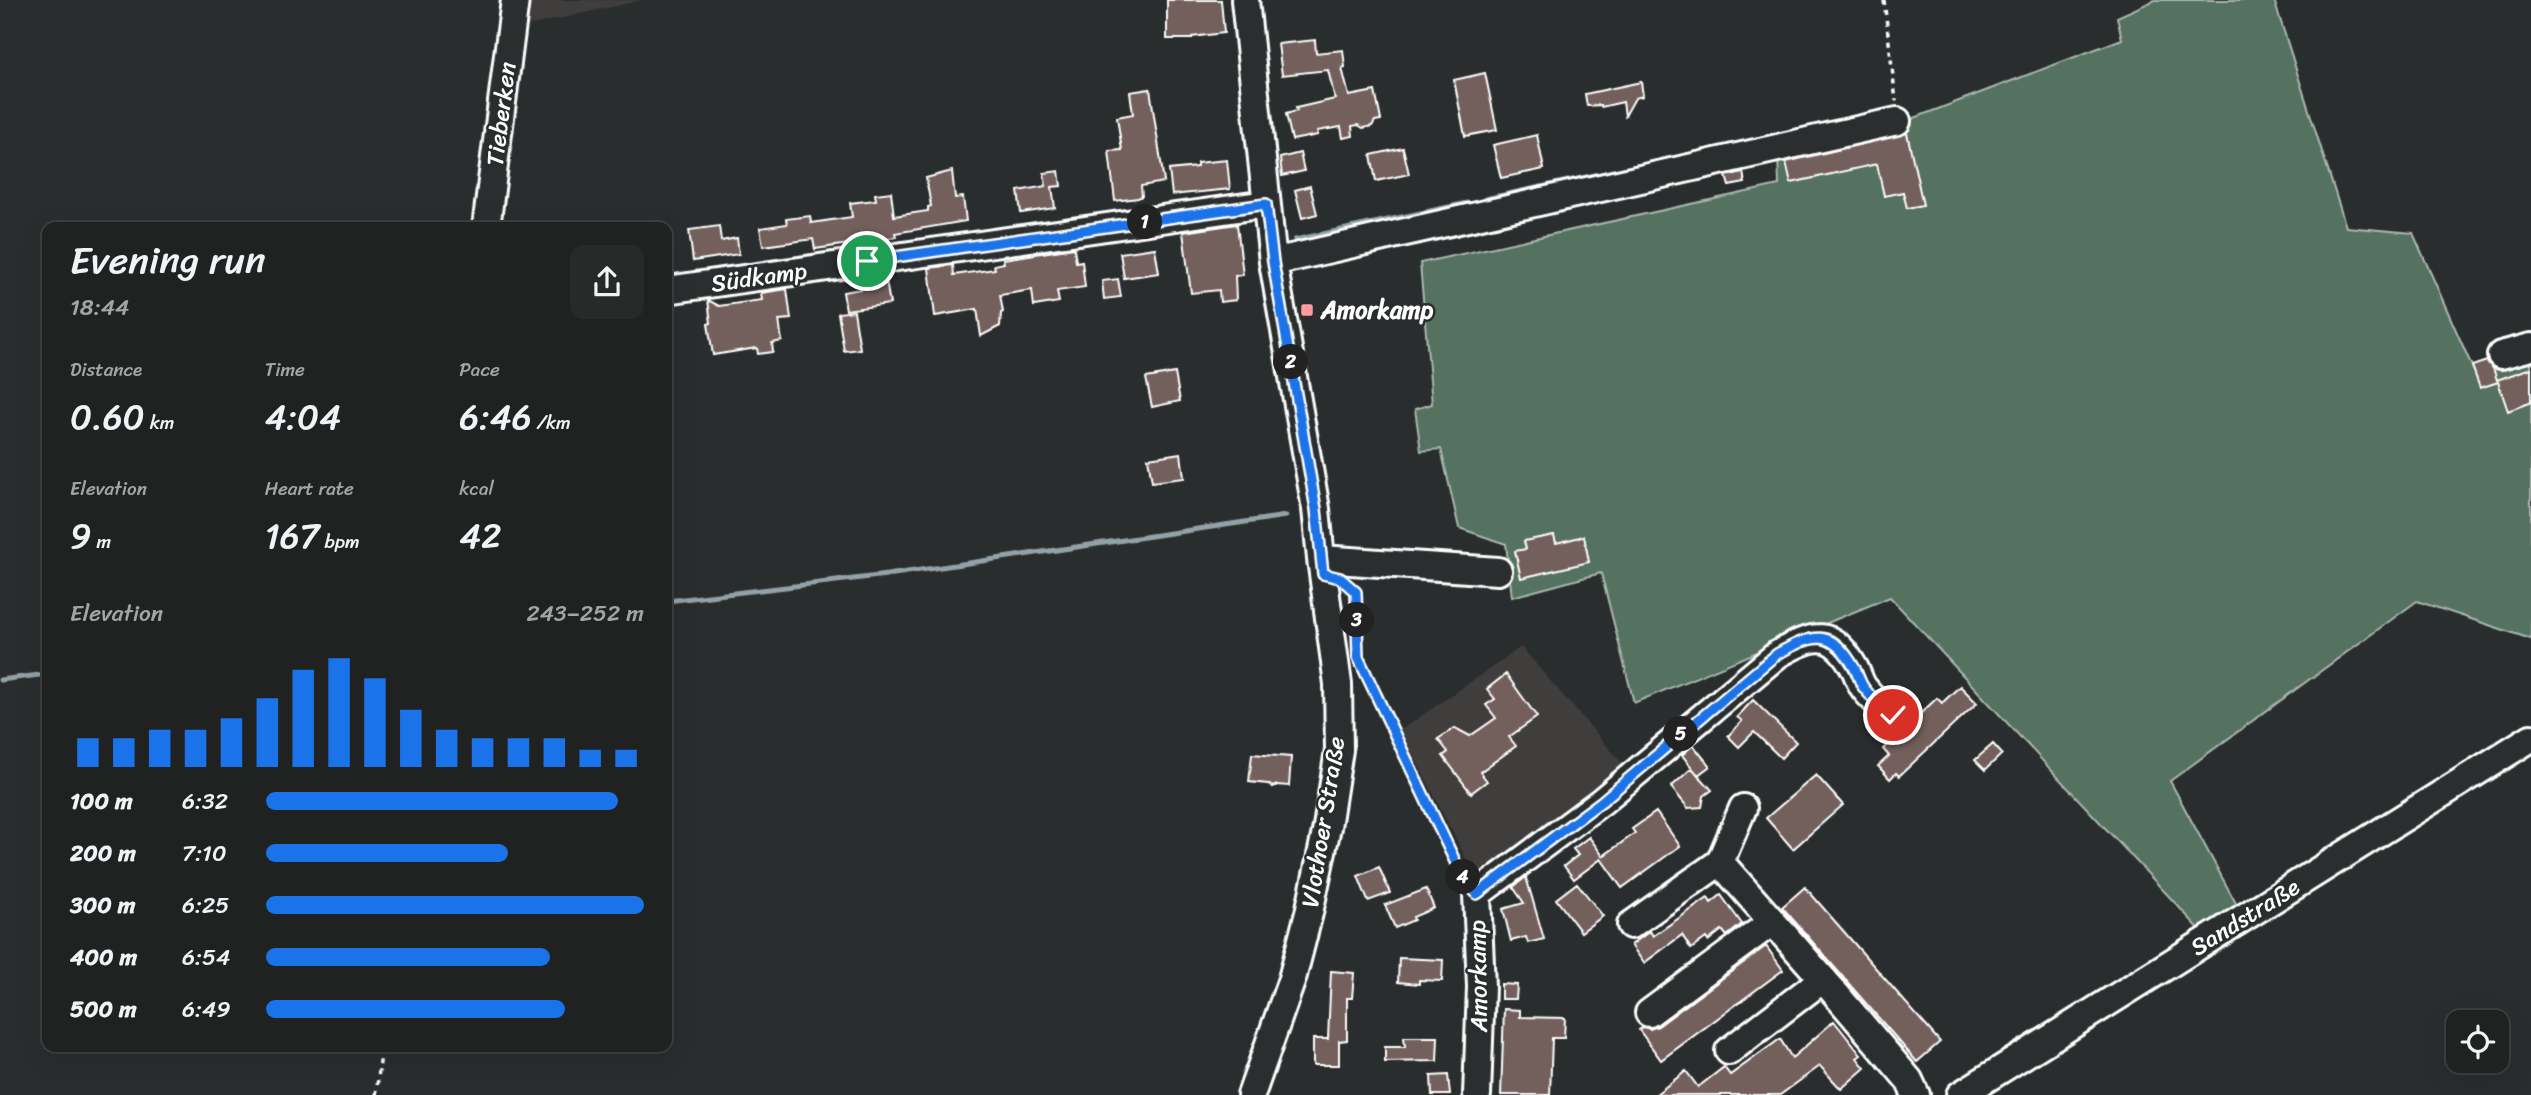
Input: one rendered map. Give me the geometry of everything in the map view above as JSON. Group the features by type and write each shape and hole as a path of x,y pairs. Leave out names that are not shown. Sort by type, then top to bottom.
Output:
{"street":[{"name":"Tieberken","path":"487,222 515,0"},
{"name":"Vlothoer Straße","path":"1245,0 1273,262 1316,509 1338,684 1339,750 1310,913 1292,979 1251,1095"},
{"path":"1273,262 1897,121"},
{"name":"Südkamp","path":"672,289 1266,204"},
{"path":"2501,355 2531,347"},
{"path":"1322,566 1498,571"},
{"name":"Amorkamp","path":"1477,1095 1481,987 1477,894 1602,801 1777,654 1805,639 1823,638 1840,646 1863,687 1893,715"},
{"name":"Sandstraße","path":"1960,1095 2531,738"},
{"path":"1631,925 1720,862 1743,808"},
{"path":"1720,862 1909,1080 1916,1095"},
{"path":"1649,1013 1772,922"},
{"path":"1729,1051 1823,979"}],"path":[{"path":"1884,0 1897,121"},
{"path":"1322,566 1356,592 1358,657 1462,876 1477,894"},
{"path":"376,1095 381,1052"}],"shaded area":[{"path":"523,0 643,0 522,27"},
{"path":"1521,647 1628,770 1479,885 1401,730"}],"green space":[{"path":"2155,0 2274,0 2346,227 2413,233 2474,371 2531,354 2531,639 2417,601 2170,781 2239,909 2203,933 1890,597 1634,703 1601,573 1512,597 1506,544 1459,528 1441,449 1421,451 1415,409 1432,404 1420,263 1779,185 1778,155 1909,127 1909,120 2122,39 2117,17"}],"building":[{"path":"1167,0 1221,0 1224,33 1192,39 1167,39"},
{"path":"1315,40 1316,53 1343,50 1345,67 1342,68 1349,96 1375,91 1381,120 1363,128 1352,126 1353,136 1343,138 1341,127 1317,131 1318,135 1292,140 1286,114 1297,111 1296,108 1335,99 1328,70 1282,75 1278,44"},
{"path":"1485,73 1497,130 1465,136 1454,80"},
{"path":"1641,82 1643,96 1635,98 1625,116 1623,102 1601,107 1587,106 1585,94"},
{"path":"1150,89 1164,182 1141,186 1142,196 1138,198 1115,201 1109,151 1122,150 1117,117 1133,114 1130,92"},
{"path":"1907,133 1923,205 1907,208 1903,192 1884,196 1877,164 1791,183 1786,162"},
{"path":"1537,135 1544,169 1501,178 1493,145"},
{"path":"1403,148 1409,174 1376,181 1371,155"},
{"path":"1300,153 1304,171 1282,176 1280,158"},
{"path":"1227,160 1230,189 1172,195 1169,170 1197,167 1197,163"},
{"path":"952,171 955,198 963,197 966,221 895,233 896,237 815,249 813,239 763,246 760,228 787,224 786,219 810,216 811,223 852,217 850,203 876,200 875,194 891,192 894,216 928,211 931,206 926,178"},
{"path":"1059,171 1061,186 1052,187 1055,208 1021,213 1018,191 1046,186 1044,173"},
{"path":"1743,172 1745,183 1729,186 1726,176"},
{"path":"1310,186 1317,214 1302,218 1295,190"},
{"path":"1237,224 1243,275 1235,276 1236,300 1220,302 1219,290 1191,293 1183,232"},
{"path":"719,226 721,241 737,238 739,254 693,261 689,230"},
{"path":"1074,248 1076,262 1082,261 1085,287 1057,291 1059,302 1034,306 1032,290 1000,295 1003,312 1000,326 981,336 977,309 935,316 929,268 953,265 954,275 995,269 994,265 1004,263 1003,259"},
{"path":"1155,248 1159,273 1124,278 1120,253"},
{"path":"1118,279 1121,297 1104,299 1102,281"},
{"path":"886,281 890,304 846,310 843,292 861,289 861,285"},
{"path":"787,289 791,319 779,320 782,341 772,343 773,352 758,354 757,348 713,355 708,324 711,323 708,300 719,306 762,300 761,293"},
{"path":"854,311 860,349 844,351 838,313"},
{"path":"2487,361 2497,380 2531,368 2531,402 2508,411 2498,382 2480,388 2472,366"},
{"path":"1175,373 1180,401 1152,407 1146,378"},
{"path":"1181,453 1184,478 1152,482 1148,458"},
{"path":"1554,535 1556,543 1584,536 1589,562 1521,578 1515,551 1526,549 1524,541"},
{"path":"1506,674 1537,717 1509,737 1516,746 1480,772 1487,781 1471,793 1443,756 1448,752 1438,739 1455,728 1470,736 1496,718 1486,705 1495,699 1487,689"},
{"path":"1960,686 1977,703 1899,776 1896,773 1890,779 1878,766 1889,756 1883,749 1937,698 1942,703"},
{"path":"1753,700 1796,742 1781,758 1754,732 1739,747 1728,736 1742,721 1737,717"},
{"path":"1993,744 2002,754 1985,770 1975,760"},
{"path":"1693,745 1710,766 1698,775 1682,755"},
{"path":"1252,754 1291,757 1289,786 1273,787 1249,782"},
{"path":"1692,768 1712,790 1704,796 1702,807 1688,808 1671,787"},
{"path":"1816,775 1843,805 1793,849 1766,818"},
{"path":"1656,812 1680,846 1622,888 1601,859 1574,879 1564,866 1578,855 1573,849 1589,837 1603,856 1635,833 1632,829"},
{"path":"1379,867 1390,893 1368,901 1358,876"},
{"path":"1526,877 1544,939 1528,943 1526,937 1511,941 1503,909 1524,903 1513,887"},
{"path":"1577,883 1603,916 1581,932 1556,899"},
{"path":"1805,887 1940,1042 1917,1062 1782,907"},
{"path":"1426,889 1434,908 1395,928 1385,905"},
{"path":"1721,895 1742,924 1727,936 1722,930 1691,949 1682,935 1644,963 1631,945 1650,931 1653,936 1708,898 1711,903"},
{"path":"1766,946 1783,970 1661,1060 1639,1030 1643,1027 1650,1029 1658,1026"},
{"path":"1399,958 1443,960 1442,981 1419,980 1419,984 1398,982"},
{"path":"1331,971 1354,973 1352,998 1347,998 1347,1040 1339,1041 1339,1065 1313,1065 1313,1039 1328,1039"},
{"path":"1501,984 1517,985 1516,999 1501,999"},
{"path":"1504,1009 1520,1010 1520,1017 1565,1018 1564,1038 1552,1038 1550,1095 1501,1095"},
{"path":"1834,1021 1861,1055 1857,1058 1865,1068 1841,1089 1820,1066 1780,1095 1655,1095 1686,1071 1698,1087 1724,1067 1730,1075 1780,1039 1792,1058"},
{"path":"1404,1037 1438,1037 1437,1061 1385,1062 1385,1047 1405,1047"},
{"path":"1448,1075 1450,1095 1432,1095 1431,1076"}],"waterway":[{"path":"1485,199 1742,143"},
{"path":"1295,240 1467,203"},
{"path":"672,600 887,575 1286,516"},
{"path":"0,680 42,675"}],"place":[{"name":"Amorkamp","path":"1307,310"}],"route":[{"path":"867,261 1266,204 1273,262 1316,509 1323,574 1340,578 1356,592 1358,657 1462,876 1477,894 1602,801 1777,654 1805,639 1823,638 1840,646 1863,687 1893,715"}]}
